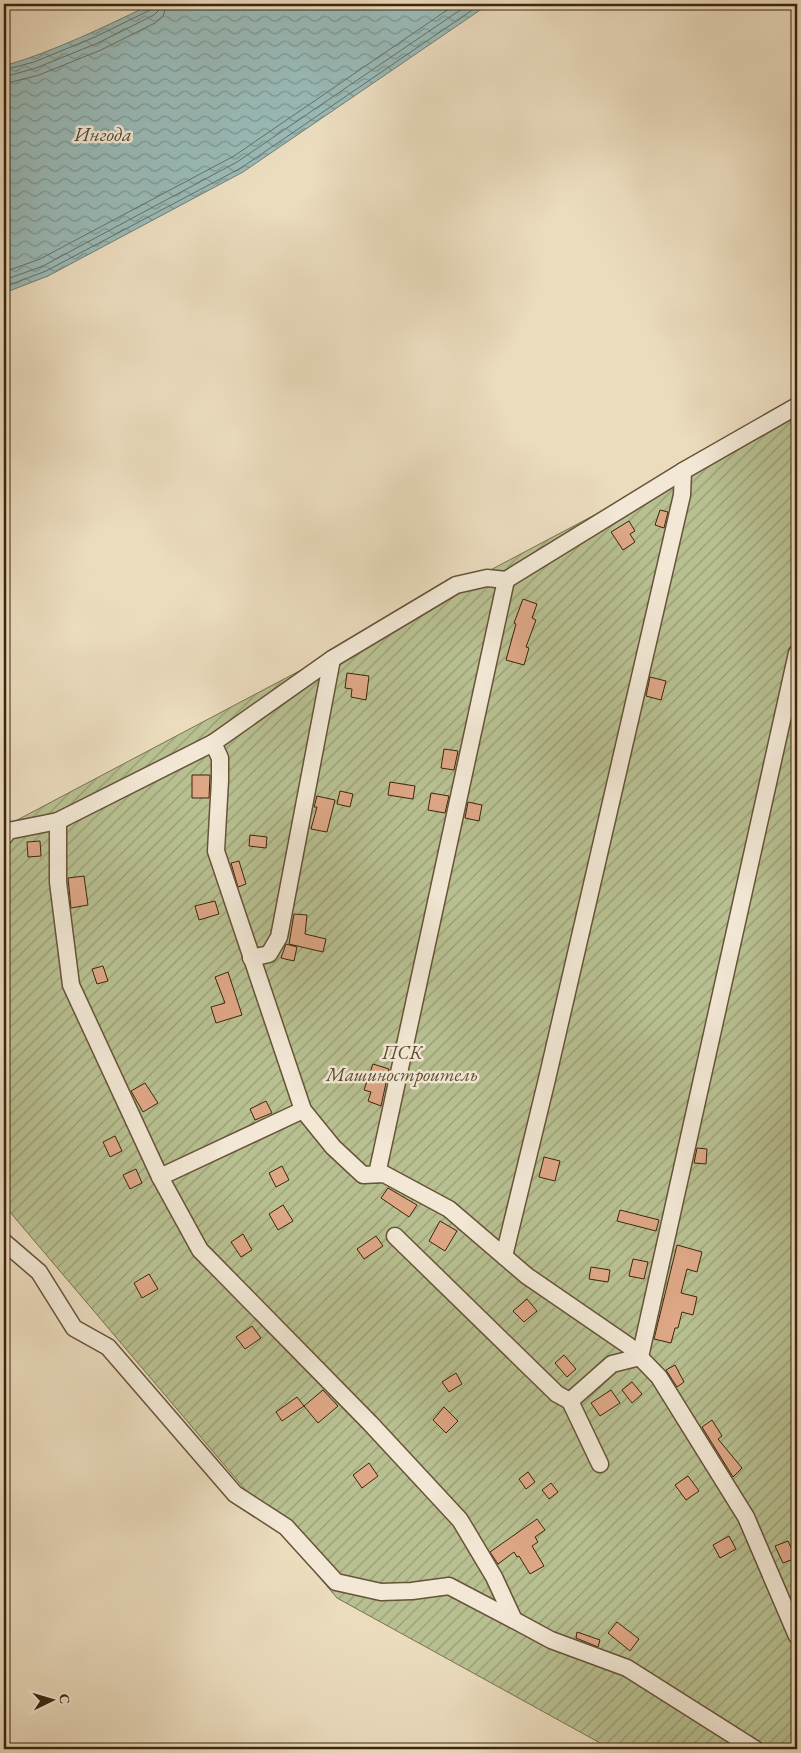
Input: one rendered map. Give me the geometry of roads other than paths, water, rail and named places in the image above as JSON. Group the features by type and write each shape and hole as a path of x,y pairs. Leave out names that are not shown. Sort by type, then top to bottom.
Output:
{"street":[{"path":"4,837 8,831 58,821 213,743 332,659 456,585 487,578 506,580 683,471 797,406"},
{"path":"504,1256 547,1079 682,495 683,471"},
{"path":"377,1174 506,580"},
{"path":"640,1357 797,653"},
{"path":"251,958 269,954 279,937 332,659"},
{"path":"213,743 220,758 216,851 303,1110 332,1146 363,1175 384,1174 449,1209 527,1276 629,1346 659,1376 746,1517 797,1636"},
{"path":"58,821 58,882 71,985 160,1176 200,1250 370,1423 460,1520 494,1577 514,1620"},
{"path":"160,1176 303,1110"},
{"path":"395,1236 557,1394 570,1401 600,1464"},
{"path":"4,1242 39,1272 74,1328 108,1347 235,1494 286,1526 336,1582 382,1592 412,1591 449,1586 551,1640 627,1668 755,1749"},
{"path":"570,1401 612,1364 640,1357"}],"water":[{"name":"Ингода","path":"152,4 489,4 243,172 48,276 4,293 4,66 61,46"}],"park label":[{"name":"ПСК Машиностроитель","path":"402,1063"}]}
